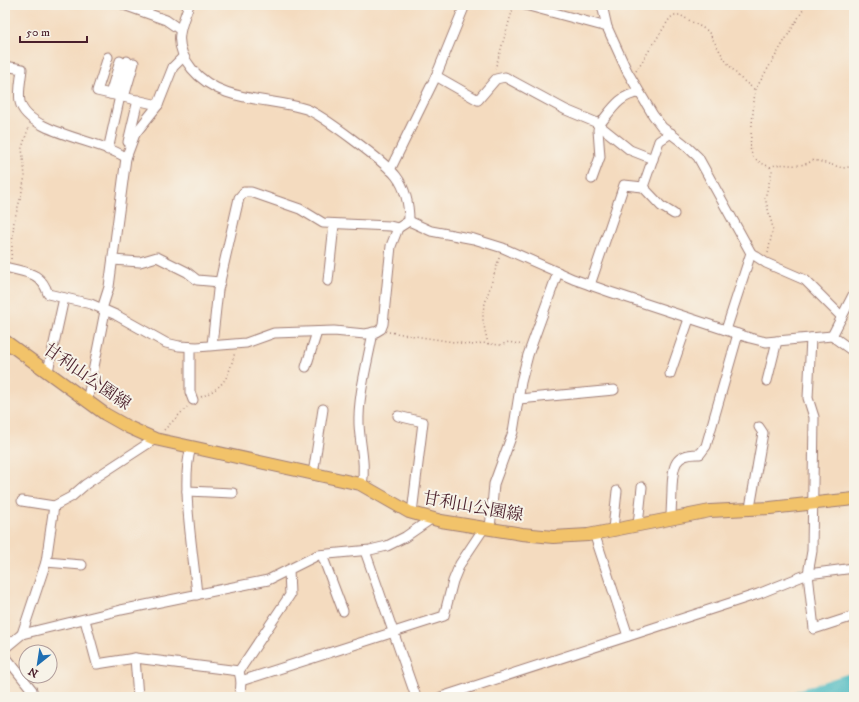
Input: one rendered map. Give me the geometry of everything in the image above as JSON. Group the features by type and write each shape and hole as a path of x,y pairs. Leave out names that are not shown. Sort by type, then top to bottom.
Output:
{"main road":[{"name":"甘利山公園線","path":"5,341 48,371 87,402 128,427 156,439 362,486 412,513 431,519 487,528 554,536 594,533 710,511 854,500"}],"street":[{"path":"124,5 166,20 179,29"},
{"path":"189,5 179,29 180,52 197,75 209,85 226,93 246,98 293,105 321,116 390,170 404,189 409,210 409,221"},
{"path":"390,170 436,76 465,5"},
{"path":"526,5 607,27"},
{"path":"602,5 607,27 630,77 662,127 698,157 751,253 766,263 805,280 842,317"},
{"path":"125,157 136,134 158,105 173,67 183,57"},
{"path":"108,58 97,91 158,105"},
{"path":"108,150 118,95 127,62 118,95"},
{"path":"5,66 22,69 19,94 20,104 34,118 53,130 125,157"},
{"path":"436,76 476,100 478,100 498,79 505,77 599,126 630,150 652,159"},
{"path":"592,179 600,158 599,126 623,97 630,93 640,93"},
{"path":"87,402 109,287 125,157 138,100"},
{"path":"643,187 659,141 671,134"},
{"path":"590,285 624,185 643,187 661,206 674,214"},
{"path":"212,345 220,282 239,198 244,192 251,192 300,209 316,220 334,225 390,226 398,228"},
{"path":"362,486 364,459 359,424 360,402 377,330 391,246 398,228 409,221"},
{"path":"409,221 430,231 474,239 503,248 590,285 688,319 738,334 766,342 832,336 854,352"},
{"path":"328,281 334,225"},
{"path":"726,330 751,253"},
{"path":"113,260 140,262 157,257 187,272 197,280 220,282"},
{"path":"7,268 38,276 45,284 48,294 91,304 166,343 190,347 246,343 274,333 377,330"},
{"path":"241,681 444,616 453,581 460,564 487,528 494,484 513,432 521,382 531,346 558,272"},
{"path":"832,336 854,292"},
{"path":"48,371 64,298"},
{"path":"670,374 688,319"},
{"path":"306,367 317,332"},
{"path":"671,519 673,468 680,458 689,454 700,454 706,446 738,334"},
{"path":"811,338 808,398 814,417 812,551 808,574 814,629 854,616"},
{"path":"767,381 777,341"},
{"path":"190,347 190,392 193,400"},
{"path":"519,399 614,390"},
{"path":"313,474 323,409"},
{"path":"398,416 423,422 412,513"},
{"path":"750,508 763,433 759,427"},
{"path":"22,501 54,506 71,497 86,484 156,439"},
{"path":"191,448 189,454 187,491 197,594"},
{"path":"638,525 642,487"},
{"path":"187,491 233,493"},
{"path":"613,529 617,491"},
{"path":"22,634 46,562 54,506"},
{"path":"5,648 22,634 85,620 121,610 268,580 322,554 365,550 387,546 405,537 431,519"},
{"path":"594,533 628,636"},
{"path":"365,550 416,697"},
{"path":"322,554 343,611"},
{"path":"46,562 82,565"},
{"path":"441,697 758,594 808,574 854,568"},
{"path":"240,697 241,681 239,671 290,595 289,570"},
{"path":"85,620 97,664 136,658 239,671"},
{"path":"5,656 32,690 33,697"},
{"path":"136,658 138,697"}],"path":[{"path":"498,79 495,70 514,5"},
{"path":"806,5 755,90 750,147 751,154 755,160 770,167 781,164 804,165 814,160 843,168 854,166"},
{"path":"630,77 638,69 670,18 675,15 680,15 708,31 725,60 739,77 755,90"},
{"path":"7,268 13,243 14,221 25,176 22,148 27,128 34,118"},
{"path":"766,263 773,228 765,198 772,171 770,167"},
{"path":"488,344 483,321 483,310 496,263 503,248"},
{"path":"377,330 473,345 500,345 509,342 531,346"},
{"path":"156,439 193,400 216,390 222,384 229,375 237,344"}],"waterway":[{"path":"801,697 854,680"}]}
